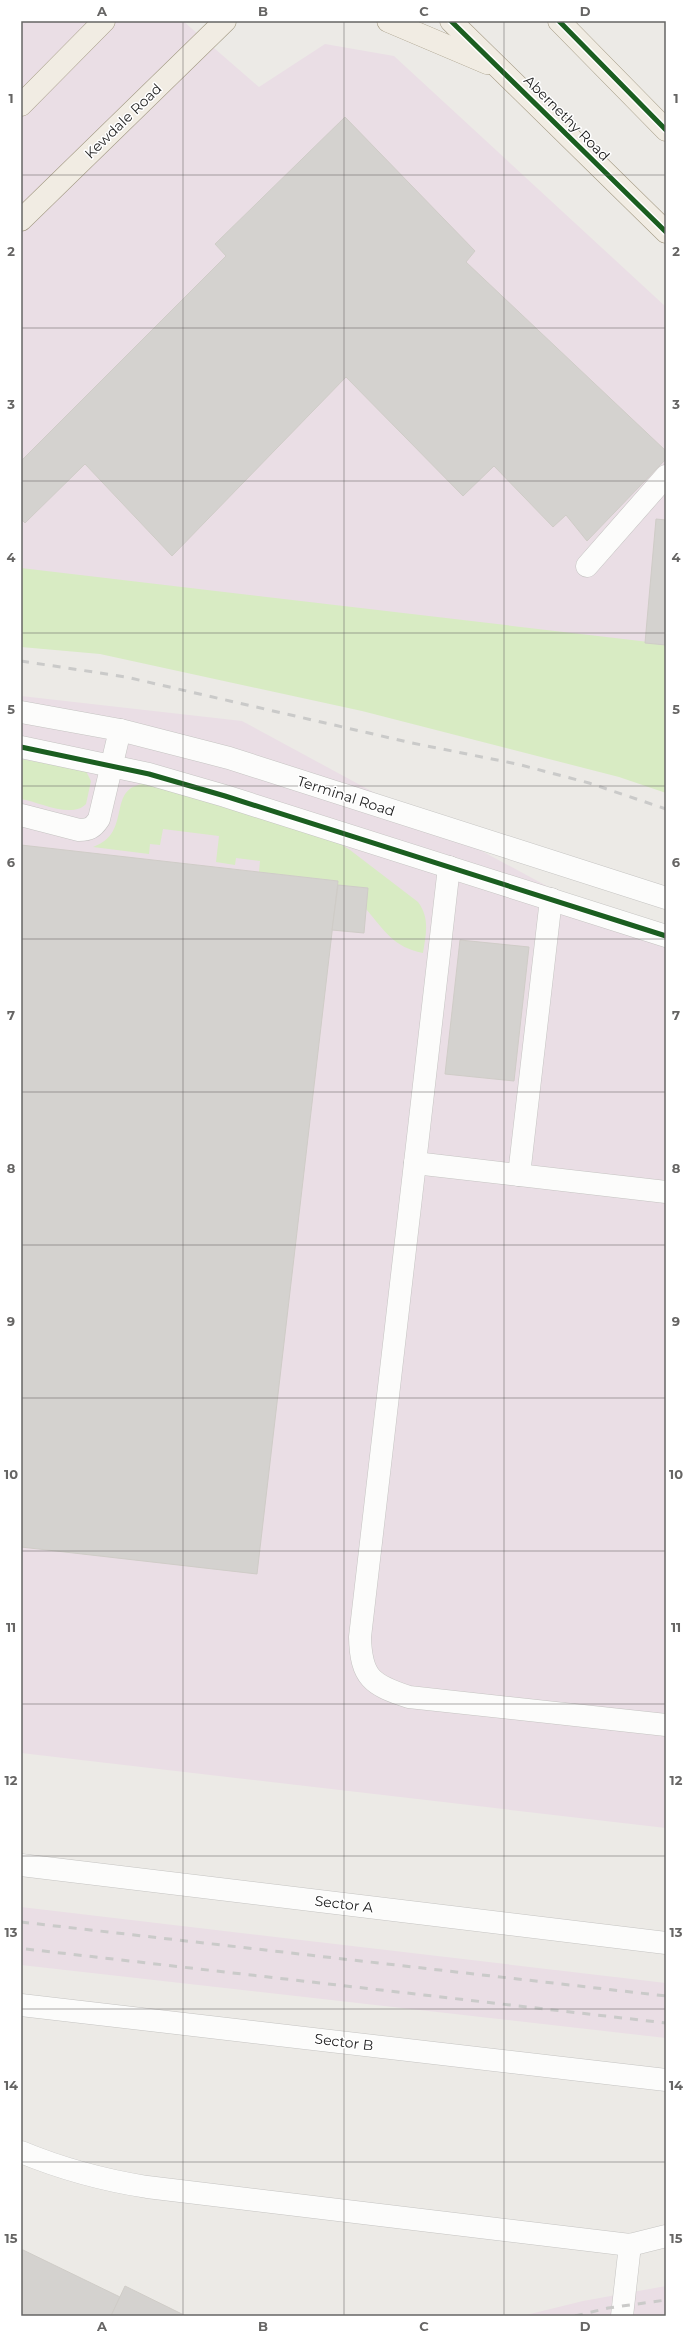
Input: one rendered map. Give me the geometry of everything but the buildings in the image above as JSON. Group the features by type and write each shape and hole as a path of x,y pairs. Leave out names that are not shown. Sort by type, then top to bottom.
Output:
{"main road":[{"name":"Kewdale Road","path":"21,220 225,21"},
{"path":"388,21 500,68"},
{"name":"Abernethy Road","path":"451,21 666,232"},
{"path":"559,21 666,130"},
{"path":"21,106 102,23"}],"street":[{"path":"587,566 666,476"},
{"name":"Terminal Road","path":"21,712 120,730 229,758 666,898"},
{"path":"21,815 79,830 88,830 94,827 99,819 120,730"},
{"path":"21,747 149,774 226,796 666,936"},
{"path":"449,867 360,1637 361,1658 369,1676 384,1688 409,1697 666,1724"},
{"path":"519,1175 551,899"},
{"path":"415,1163 666,1192"},
{"name":"Sector A","path":"21,1865 666,1943"},
{"name":"Sector B","path":"21,2004 666,2080"},
{"path":"21,2152 50,2164 104,2180 147,2188 630,2245 666,2236"},
{"path":"622,2316 630,2245"}],"shaded area":[{"path":"21,21 183,21 259,87 325,44 394,56 666,307 666,646 21,570"},
{"path":"21,696 242,721 650,942 666,947 666,1828 21,1753"},
{"path":"21,1907 666,1983 666,2038 21,1965"},
{"path":"666,2286 666,2316 522,2316 583,2301"}],"green space":[{"path":"21,568 666,644 666,793 619,777 362,711 100,654 21,647"},
{"path":"21,759 86,771 91,781 86,804 80,808 64,810 21,799"},
{"path":"143,784 205,799 334,840 350,850 418,902 422,908 426,920 423,953 404,947 390,937 366,909 368,888 338,885 338,881 259,872 260,861 236,858 235,865 216,862 219,836 163,829 160,845 150,844 149,854 93,847 105,840 112,832 117,822 121,802 125,794 132,788"}],"railway":[{"path":"21,661 126,677 412,743 517,764 589,783 666,809"},
{"path":"21,1922 666,1996"},
{"path":"26,1949 666,2023"},
{"path":"575,2316 608,2308 666,2300"}],"cycle path":[{"path":"451,21 666,232"},
{"path":"559,21 666,130"},
{"path":"21,747 149,774 225,796 666,936"}]}
